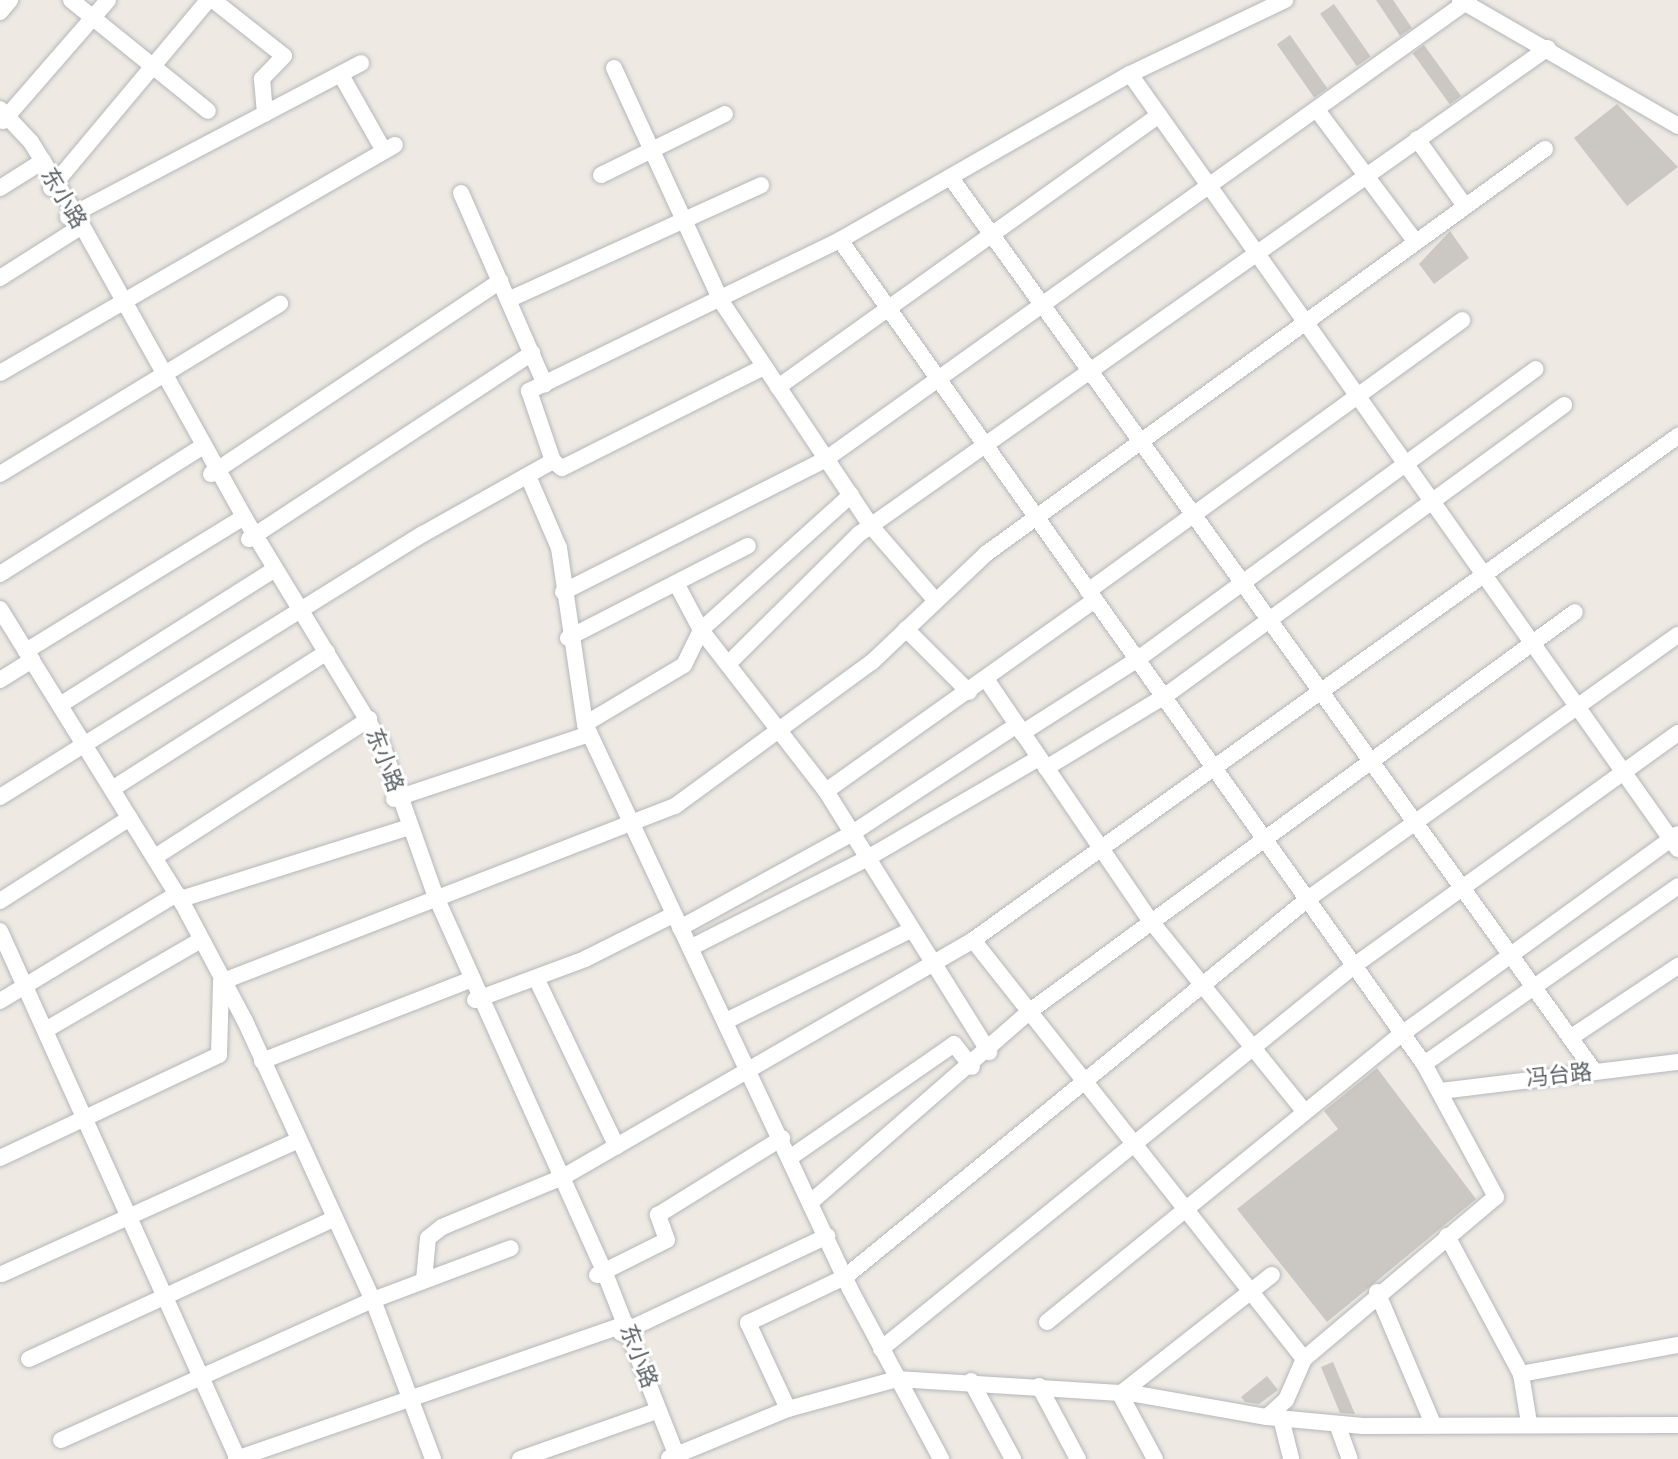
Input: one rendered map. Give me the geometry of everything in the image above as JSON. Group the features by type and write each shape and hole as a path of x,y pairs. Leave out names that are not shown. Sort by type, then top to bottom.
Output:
{"street":[{"path":"0,12 10,0"},
{"path":"71,0 208,111"},
{"path":"2,116 108,0"},
{"path":"53,185 210,0 284,56 262,79 265,114"},
{"path":"764,367 562,468 553,461 529,391 721,301 840,240 1130,74 1285,0"},
{"path":"563,592 826,459 1211,187 1464,1 1678,126"},
{"path":"728,664 871,526 1548,48"},
{"path":"0,278 75,222 361,63"},
{"path":"614,68 721,301 871,526 936,601"},
{"path":"1047,1322 1403,1033 1511,953 1676,840 1130,74"},
{"path":"0,373 118,300 389,148 341,75"},
{"path":"1317,110 1415,241"},
{"path":"601,175 725,114"},
{"path":"778,387 889,311 1159,115"},
{"name":"东小路","path":"2,116 53,185 252,538 366,721 434,898 624,1328 673,1458"},
{"path":"1417,139 1465,206"},
{"path":"221,982 434,898 630,828 781,731 1036,517 1545,149"},
{"path":"0,188 39,163"},
{"path":"951,178 1594,1071"},
{"path":"508,300 761,185"},
{"path":"461,193 545,384"},
{"path":"840,240 1403,1033 1441,1091 1496,1197 1377,1292 1304,1359 1274,1420"},
{"path":"214,472 500,281"},
{"path":"0,474 280,304"},
{"path":"826,791 986,679 1191,511 1462,320"},
{"path":"252,538 532,353"},
{"path":"478,999 677,922 851,834 1138,659 1536,369"},
{"path":"690,948 866,859 1165,696 1564,405"},
{"path":"424,1280 428,1238 560,1179 752,1072 973,940 1219,770 1678,436"},
{"path":"0,574 200,447"},
{"path":"0,797 298,611 553,461"},
{"path":"528,476 559,548 568,638 587,729 630,828 752,1072 845,1277 941,1459"},
{"path":"397,798 587,729 684,665 701,630 851,495"},
{"path":"0,680 29,656 241,519"},
{"path":"568,638 748,546"},
{"path":"60,705 273,571"},
{"path":"676,583 701,630 826,791 930,966 989,1052"},
{"path":"0,609 179,896 262,1061 373,1300 433,1459"},
{"path":"811,1202 1027,1017 1150,920 1368,757 1575,612"},
{"path":"906,629 969,692"},
{"path":"788,1409 748,1323 845,1277 1309,898 1417,825 1678,635"},
{"path":"112,789 324,654"},
{"path":"986,679 1150,920 1304,1111"},
{"path":"155,857 366,721"},
{"path":"881,1349 1355,965 1678,733"},
{"path":"0,901 130,818"},
{"path":"0,1001 179,896 408,828"},
{"path":"1424,1064 1678,886"},
{"path":"0,931 49,1028 238,1459 624,1328 827,1236"},
{"path":"726,1021 909,931"},
{"path":"49,1028 201,940"},
{"path":"973,940 1027,1017 1304,1359"},
{"path":"1570,1038 1678,966"},
{"path":"536,978 617,1147"},
{"path":"262,1061 469,980"},
{"path":"0,1158 89,1120 219,1055 221,982"},
{"path":"791,1157 954,1044 972,1067"},
{"name":"冯台路","path":"1441,1091 1678,1062"},
{"path":"600,1273 667,1240 658,1215 709,1185 705,1179 782,1138"},
{"path":"2,1274 297,1141"},
{"path":"29,1359 333,1219"},
{"path":"1447,1236 1521,1374 1529,1423"},
{"path":"61,1440 373,1300 511,1248"},
{"path":"1120,1394 1272,1275"},
{"path":"1377,1292 1433,1424"},
{"path":"1521,1374 1678,1345"},
{"path":"673,1458 788,1409 897,1379 971,1381 1120,1394 1274,1420 1337,1424 1678,1425"},
{"path":"971,1381 1013,1459"},
{"path":"1039,1386 1078,1459"},
{"path":"1120,1394 1155,1459"},
{"path":"520,1459 655,1412"},
{"path":"1274,1420 1291,1459"},
{"path":"1337,1424 1350,1459"}],"building":[{"path":"1376,0 1393,0 1412,28 1400,36"},
{"path":"1334,4 1371,56 1357,66 1320,14"},
{"path":"1290,35 1327,88 1314,97 1277,44"},
{"path":"1424,45 1461,96 1450,104 1413,53"},
{"path":"1617,104 1678,167 1627,206 1574,138"},
{"path":"1450,231 1469,258 1434,284 1419,264"},
{"path":"1377,1068 1476,1199 1327,1322 1237,1209 1338,1129 1324,1111"},
{"path":"1333,1362 1355,1414 1340,1413 1321,1367"},
{"path":"1267,1376 1278,1390 1259,1404 1245,1402 1241,1397"}]}
